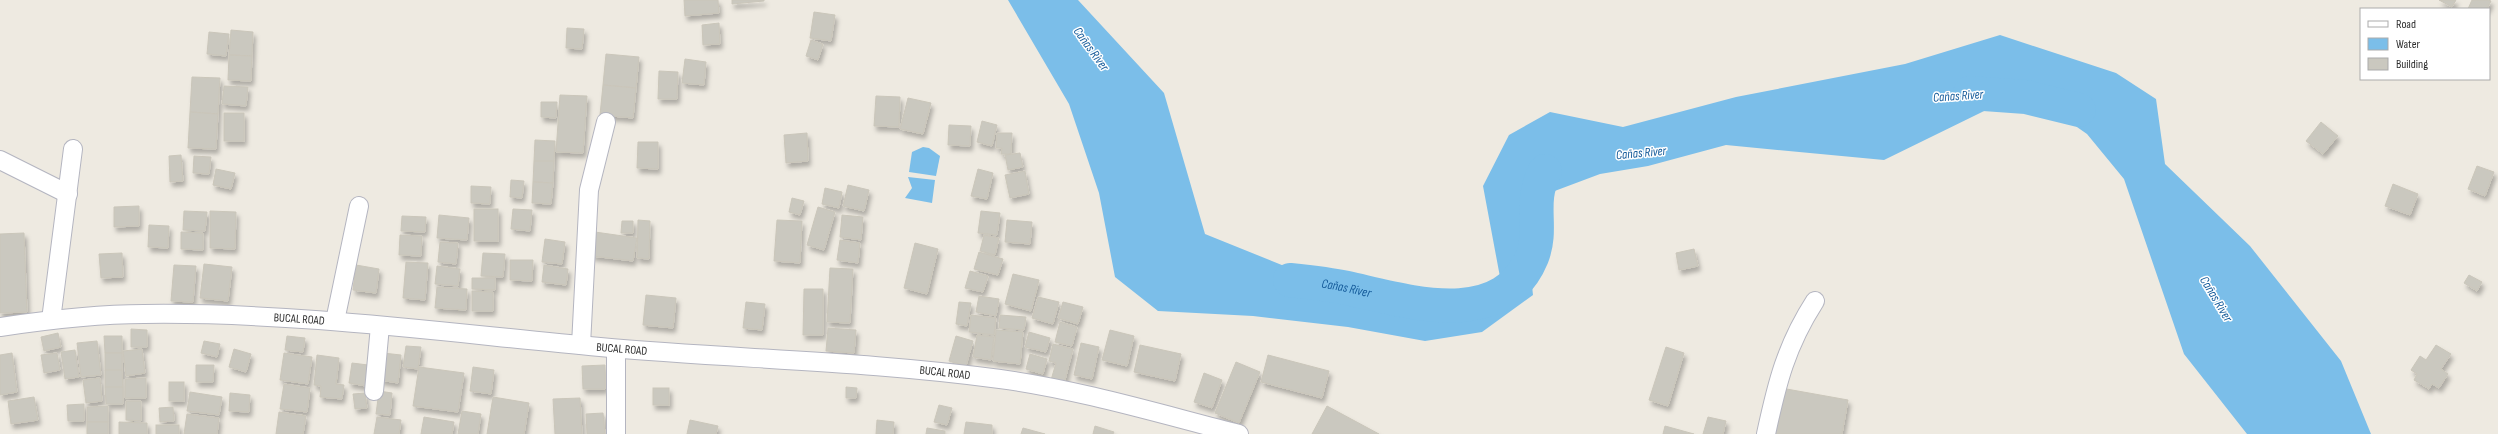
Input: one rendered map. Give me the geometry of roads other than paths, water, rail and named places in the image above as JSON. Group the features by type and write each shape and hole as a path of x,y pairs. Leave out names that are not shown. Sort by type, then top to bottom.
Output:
{"street":[{"path":"581,345 589,190 606,122"},
{"path":"51,320 73,149"},
{"path":"0,160 68,194"},
{"path":"335,321 359,206"},
{"path":"1766,434 1780,371 1798,328 1815,301"},
{"name":"BUCAL ROAD","path":"0,327 51,320 142,314 335,321 616,348 905,369 1002,380 1106,400 1238,434"},
{"path":"374,391 380,326"},
{"path":"616,348 616,434"}],"water":[{"path":"1008,0 1078,0 1164,93 1205,234 1396,311 1474,292 1500,277 1483,186 1509,135 1550,112 1623,127 1736,97 1905,64 2000,35 2116,73 2156,99 2165,164 2250,246 2341,361 2371,434 2247,434 2184,354 2124,179 2087,134 2025,91 1884,160 1726,145 1648,166 1600,174 1544,195 1527,238 1533,295 1482,332 1425,341 1348,327 1253,316 1158,311 1115,277 1099,193 1069,104"},
{"path":"923,147 929,148 940,156 936,176 909,172 912,152"},
{"path":"908,177 935,180 932,203 905,198 912,188"}],"waterway":[{"name":"Cañas River","path":"1970,93 2026,97 2079,110"},
{"name":"Cañas River","path":"1290,280 1318,283 1423,304 1450,306 1475,303 1498,295 1518,280 1532,257 1537,235 1537,194 1545,171"}]}
